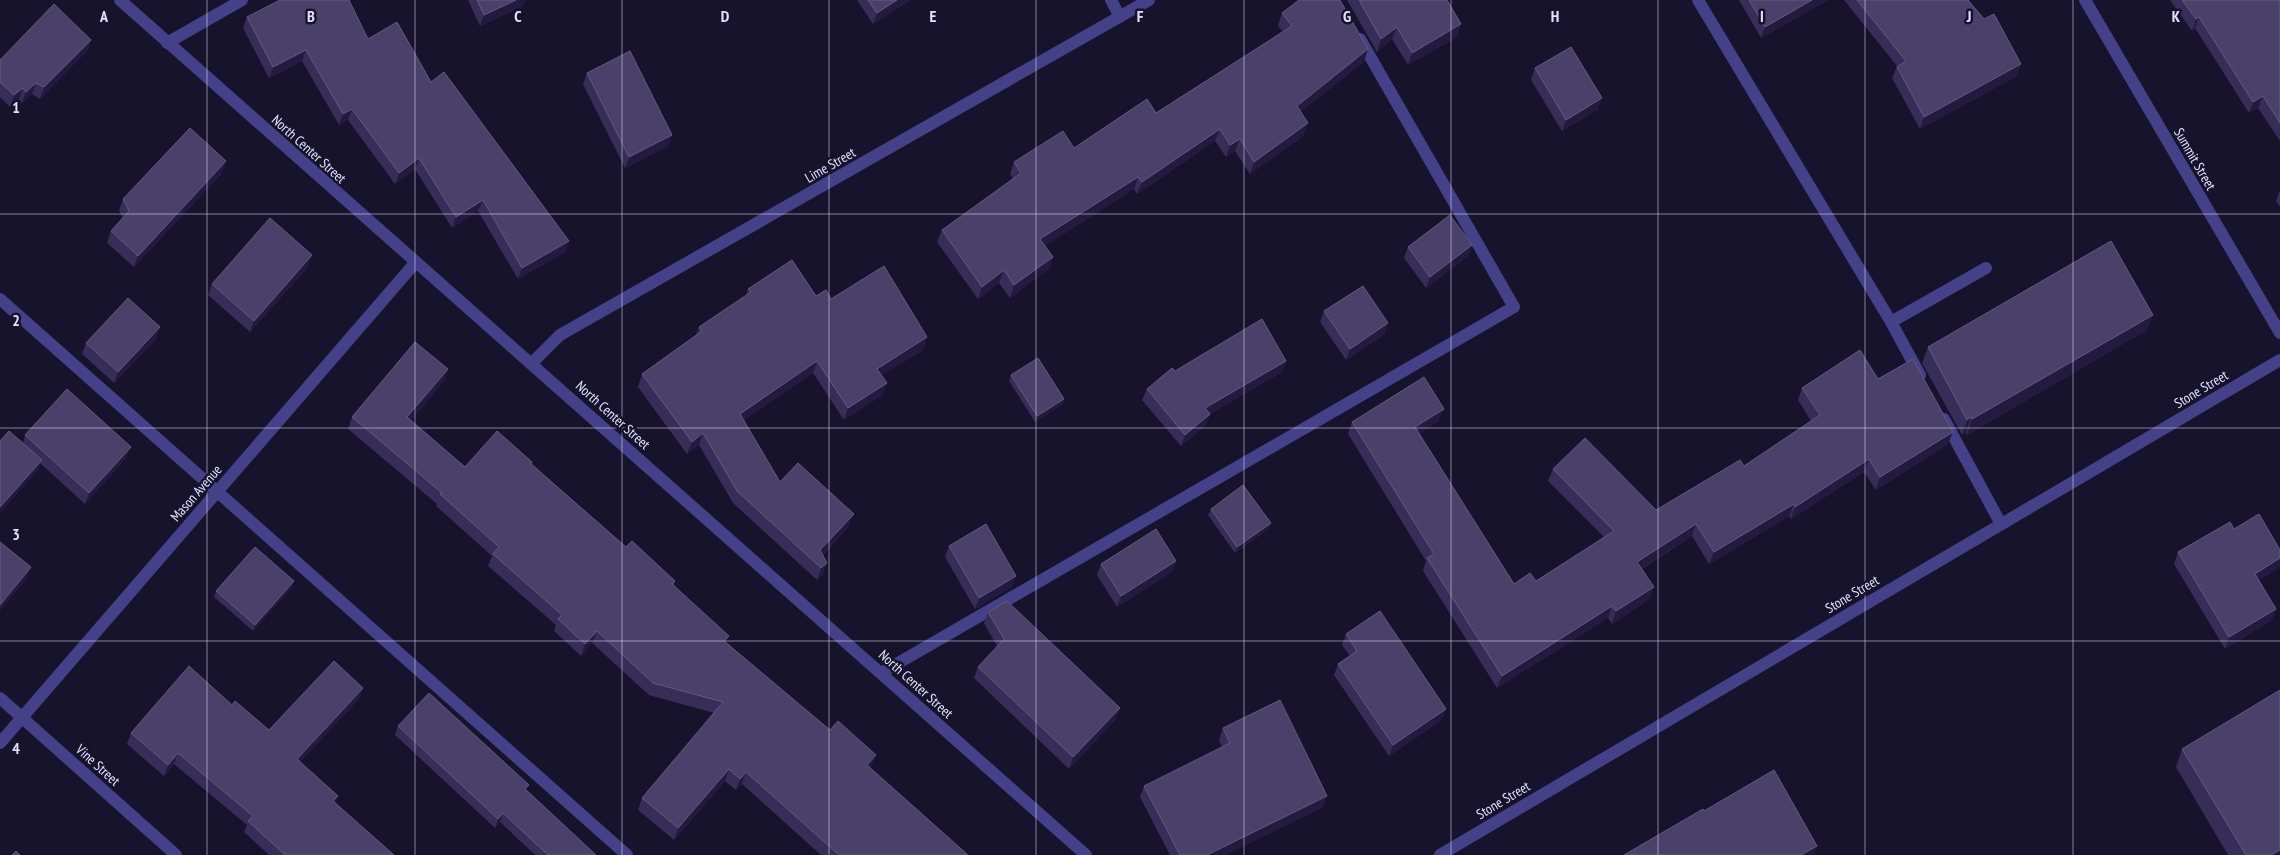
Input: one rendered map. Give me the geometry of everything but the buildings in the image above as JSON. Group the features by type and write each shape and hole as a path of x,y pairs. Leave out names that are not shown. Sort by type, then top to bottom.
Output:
{"street":[{"name":"North Center Street","path":"120,0 1086,855"},
{"path":"167,43 242,0"},
{"path":"1111,0 1120,17"},
{"name":"Lime Street","path":"532,363 560,336 1148,0"},
{"path":"1698,0 1891,322 1928,390"},
{"name":"Summit Street","path":"2085,0 2280,333"},
{"path":"881,673 1514,307 1352,26"},
{"name":"Mason Avenue","path":"0,743 415,263"},
{"path":"1891,322 1986,268"},
{"path":"0,299 627,855"},
{"name":"Stone Street","path":"1440,855 2280,360"},
{"path":"1938,408 2001,524"},
{"name":"Vine Street","path":"0,698 176,855"}]}
